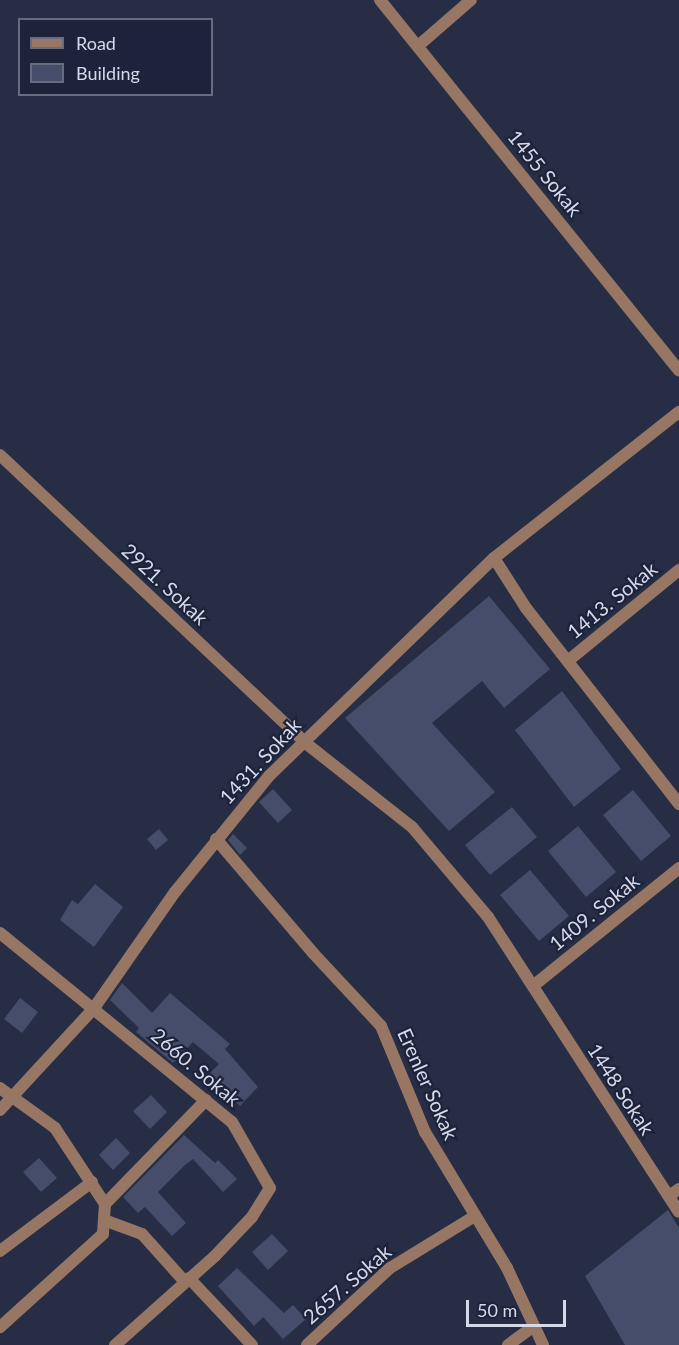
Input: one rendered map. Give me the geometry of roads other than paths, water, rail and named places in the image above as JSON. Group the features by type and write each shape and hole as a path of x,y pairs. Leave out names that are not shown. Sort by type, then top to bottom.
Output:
{"street":[{"name":"1455 Sokak","path":"380,0 679,370"},
{"path":"418,46 471,0"},
{"name":"1431. Sokak","path":"0,1110 94,1008 216,839 303,741 494,558 679,412"},
{"name":"2921. Sokak","path":"0,455 303,741 412,827 488,917 533,986"},
{"path":"494,558 526,608 569,660 679,804"},
{"name":"1413. Sokak","path":"569,660 679,570"},
{"name":"Erenler Sokak","path":"216,839 313,953 381,1026 425,1132 507,1268 543,1345"},
{"name":"1409. Sokak","path":"533,986 679,868"},
{"name":"2660. Sokak","path":"0,933 232,1122 270,1188 252,1217 187,1280"},
{"name":"1448 Sokak","path":"533,986 674,1193 679,1212"},
{"path":"0,1088 11,1099 55,1128 105,1204 103,1234 0,1327"},
{"path":"105,1204 206,1100"},
{"path":"0,1251 92,1182"},
{"name":"2657. Sokak","path":"307,1345 390,1268 475,1216"},
{"path":"104,1220 142,1234 252,1345"},
{"path":"115,1345 187,1280"},
{"path":"508,1345 534,1326"}]}
